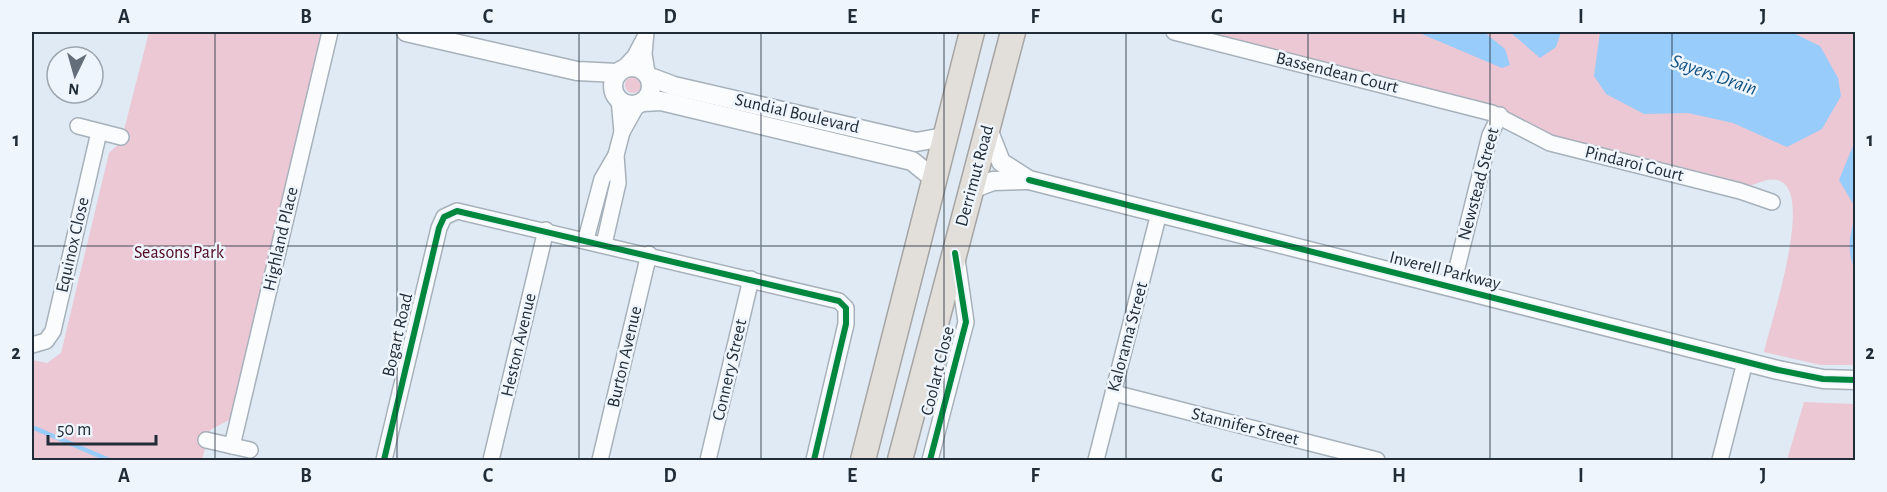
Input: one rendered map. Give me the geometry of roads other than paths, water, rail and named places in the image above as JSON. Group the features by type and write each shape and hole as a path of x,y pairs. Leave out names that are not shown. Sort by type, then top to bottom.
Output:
{"highway":[{"path":"863,460 933,177 972,32"},
{"name":"Derrimut Road","path":"900,460 1013,32"}],"street":[{"name":"Highland Place","path":"232,446 330,32"},
{"path":"406,32 577,71 618,83"},
{"name":"Bassendean Court","path":"1174,32 1500,116"},
{"path":"586,239 602,179 616,155 622,132 640,103 651,93 646,34"},
{"path":"622,132 618,83 646,34"},
{"path":"618,83 636,66 649,75"},
{"name":"Sundial Boulevard","path":"649,75 674,86 916,141 944,136"},
{"path":"618,83 624,103 640,103"},
{"name":"Sundial Boulevard","path":"640,103 661,101 912,160 933,177"},
{"name":"Pindaroi Court","path":"1500,116 1527,133 1550,143 1740,191 1772,202"},
{"name":"Newstead Street","path":"1452,288 1490,135 1500,116"},
{"path":"78,126 121,137"},
{"name":"Inverell Parkway","path":"988,129 1001,162 1029,180"},
{"name":"Equinox Close","path":"32,345 46,341 53,331 99,132"},
{"path":"604,243 615,200 618,176 616,155"},
{"name":"Inverell Parkway","path":"972,189 993,181 1029,180 1745,362 1809,377 1856,380"},
{"path":"597,195 615,200"},
{"name":"Bogart Road","path":"384,460 439,228 444,217 452,211 463,211 546,230"},
{"name":"Kalorama Street","path":"1096,460 1159,213"},
{"path":"546,230 833,298 846,308 846,324 814,460"},
{"name":"Heston Avenue","path":"491,460 546,230"},
{"name":"Coolart Close","path":"930,460 966,322 955,253"},
{"name":"Burton Avenue","path":"600,460 649,254"},
{"name":"Connery Street","path":"708,460 751,279"},
{"path":"1720,460 1745,362"},
{"name":"Stannifer Street","path":"1114,393 1377,460"},
{"path":"206,441 250,450"}],"water":[{"path":"1417,32 1484,32 1505,49 1510,65 1502,68"},
{"path":"1510,32 1561,32 1556,47 1540,58"},
{"name":"Sayers Drain","path":"1600,32 1791,32 1820,46 1838,78 1841,96 1822,129 1787,147 1733,123 1688,113 1644,114 1606,94 1594,76"},
{"path":"1856,141 1855,207 1839,180"},
{"path":"1855,216 1855,269 1850,256 1850,236"}],"waterway":[{"path":"32,427 109,460"}],"park label":[{"name":"Seasons Park","path":"179,253"}]}
